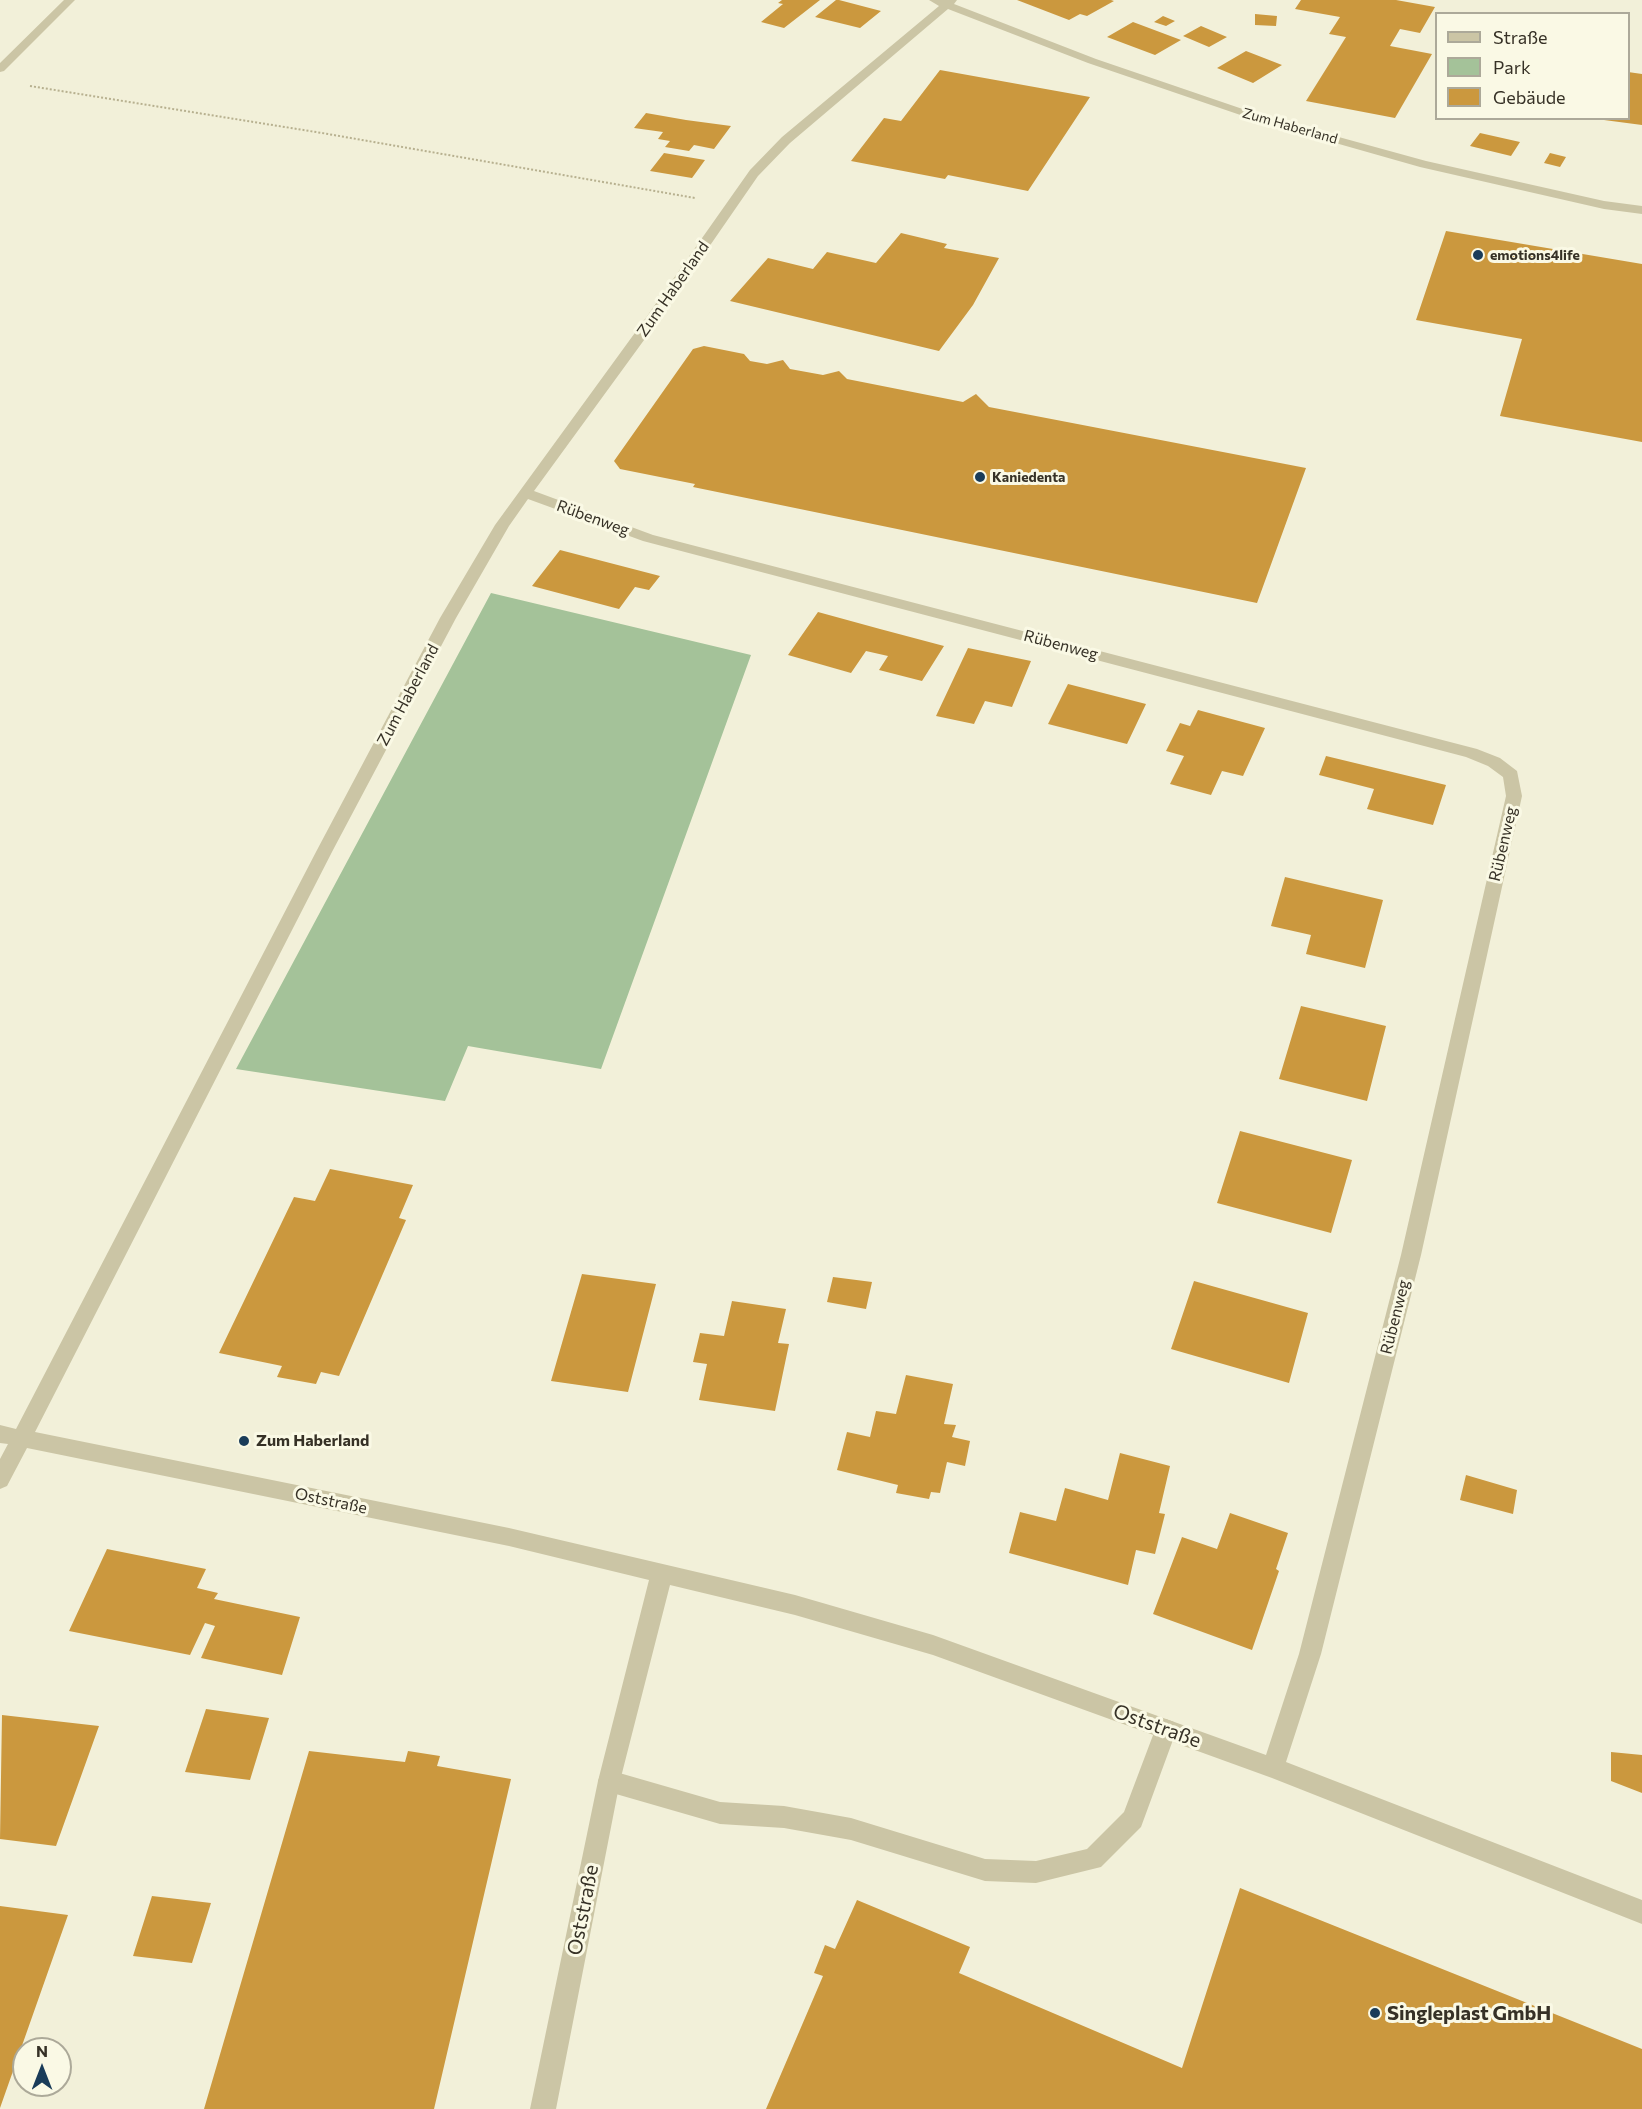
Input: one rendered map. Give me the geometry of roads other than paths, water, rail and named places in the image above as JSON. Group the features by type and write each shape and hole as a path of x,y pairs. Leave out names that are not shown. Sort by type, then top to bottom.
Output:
{"street":[{"path":"0,69 70,0"},
{"path":"934,0 950,2"},
{"name":"Zum Haberland","path":"0,1480 11,1436 437,639 502,525 650,322 754,173 786,140 950,2 1103,65 1262,119 1424,164 1604,205 1642,210"},
{"name":"Rübenweg","path":"526,493 648,538 1471,753 1494,762 1511,775 1514,796 1411,1255 1310,1654 1273,1768"},
{"name":"Oststraße","path":"11,1436 509,1537 795,1605 933,1646 1166,1729 1273,1768 1642,1912"},
{"name":"Oststraße","path":"543,2109 609,1781 662,1572"},
{"path":"609,1781 720,1813 783,1817 850,1829 985,1870 1036,1872 1094,1858 1133,1820 1166,1729"}],"place":[{"name":"emotions4life","path":"1478,255"},
{"name":"Kaniedenta","path":"980,477"},
{"name":"Zum Haberland","path":"244,1441"},
{"name":"Singleplast GmbH","path":"1375,2013"}]}
